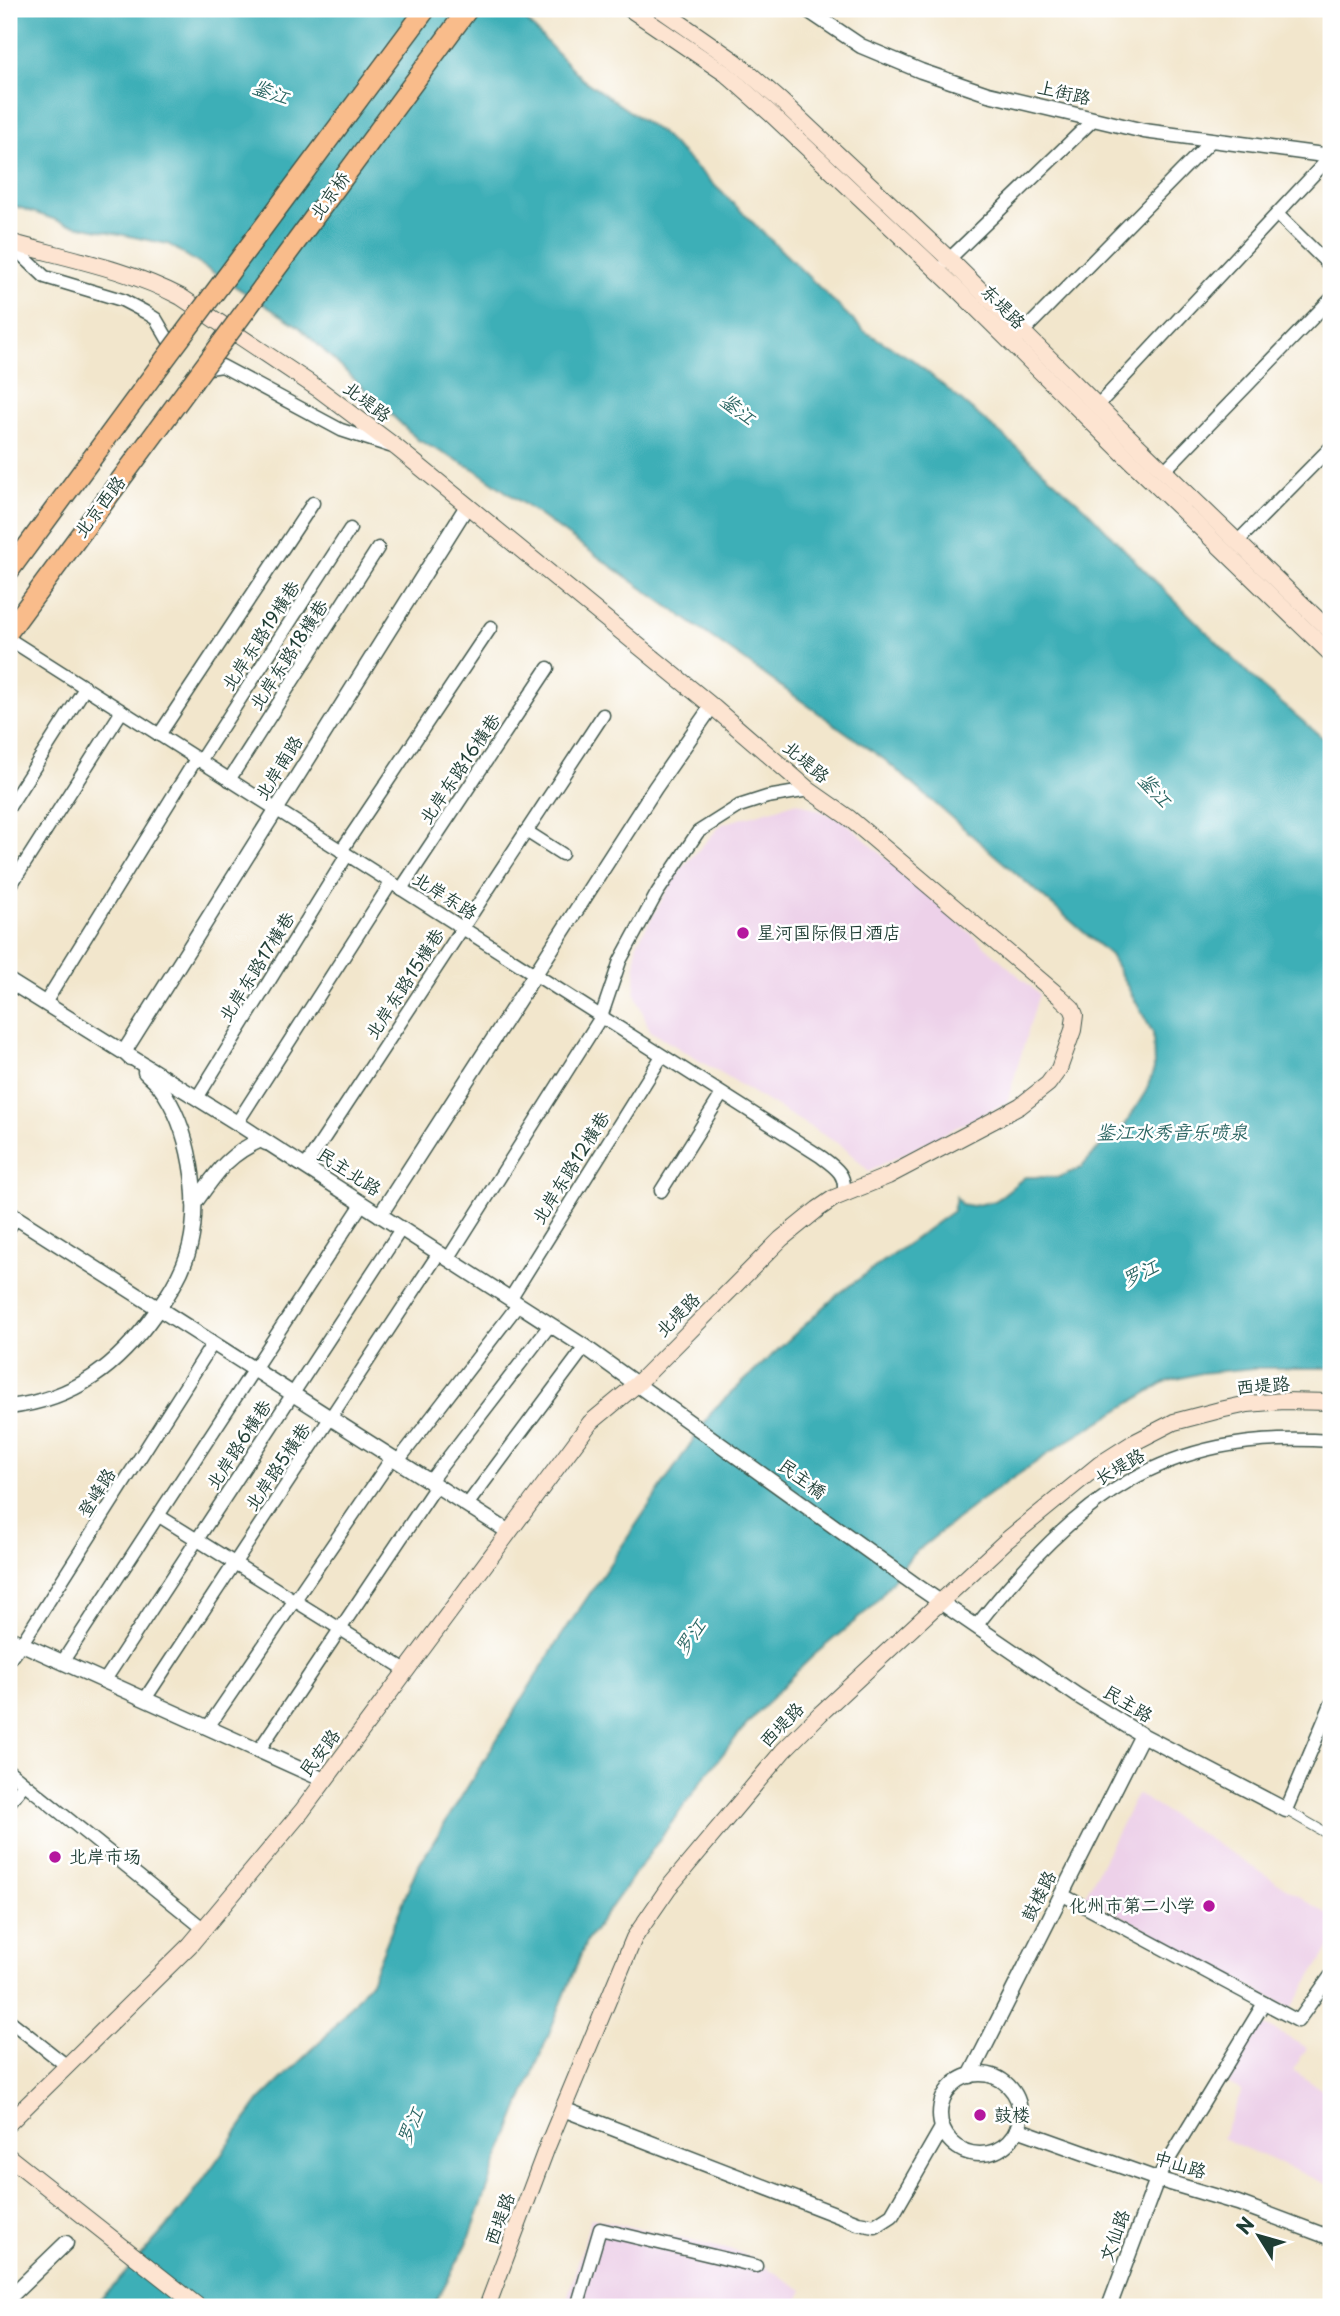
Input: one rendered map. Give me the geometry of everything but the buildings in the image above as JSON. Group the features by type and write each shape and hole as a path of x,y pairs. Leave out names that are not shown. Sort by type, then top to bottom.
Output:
{"highway":[{"name":"北京桥","path":"168,356 426,9"},
{"name":"北京桥","path":"197,376 468,9"},
{"name":"北京西路","path":"9,571 168,356"},
{"name":"北京西路","path":"9,631 197,376"}],"main road":[{"name":"东堤路","path":"630,9 726,74 943,265"},
{"name":"东堤路","path":"660,9 745,70 1018,337 1331,654"},
{"name":"北堤路","path":"9,242 135,276 181,297 320,390 397,448 712,706 809,790 849,818 1072,1009 1075,1015 1070,1043 1059,1069 1035,1096 1000,1117 818,1209 781,1239 637,1384"},
{"name":"东堤路","path":"1018,337 1098,405 1331,632"},
{"name":"民安路","path":"9,2123 204,1929 302,1811 590,1423 637,1384"},
{"name":"西堤路","path":"487,2307 563,2109 635,1938 657,1903 783,1751 1007,1540 1100,1464 1151,1432 1193,1416 1248,1404 1283,1401 1331,1402"},
{"path":"9,2157 199,2307"}],"street":[{"name":"上街路","path":"806,9 861,46 921,71 988,94 1144,131 1331,156"},
{"path":"943,265 1093,120"},
{"path":"1018,337 1212,140"},
{"path":"1098,405 1331,156"},
{"path":"1277,215 1331,267"},
{"path":"9,242 45,276 122,300 156,319 168,356"},
{"path":"1164,471 1331,299"},
{"path":"197,376 222,366 341,430 397,448"},
{"path":"1238,541 1331,447"},
{"path":"159,735 313,503"},
{"name":"北岸南路","path":"124,1052 467,506"},
{"name":"北岸东路19横巷","path":"45,1003 198,760 350,529"},
{"name":"北岸东路18横巷","path":"229,780 378,548"},
{"name":"北岸东路17横巷","path":"197,1098 344,853 491,627"},
{"name":"北岸东路","path":"9,639 820,1156 841,1173 870,1183"},
{"name":"北岸东路16横巷","path":"237,1123 396,886 548,668"},
{"path":"9,807 85,688"},
{"path":"380,1215 655,788 712,706"},
{"path":"9,888 122,711"},
{"name":"北岸东路15横巷","path":"306,1167 603,715"},
{"name":"北岸路5橫巷","path":"145,1699 331,1419 444,1256 601,1017 620,961 657,893 698,832 739,806 766,797 809,790"},
{"path":"526,831 562,854"},
{"name":"民主北路","path":"9,981 306,1167 585,1347 664,1403"},
{"path":"9,1407 54,1398 109,1367 141,1334 159,1309 178,1276 190,1246 194,1203 192,1173 180,1125 160,1087 124,1052"},
{"name":"北岸东路12横巷","path":"208,1727 395,1459 514,1302 662,1056"},
{"path":"661,1191 722,1094"},
{"path":"194,1203 223,1164 242,1148 261,1140 283,1153"},
{"path":"841,1173 845,1184 842,1195"},
{"path":"63,1661 362,1204"},
{"path":"11,1220 159,1309 509,1532"},
{"name":"北岸路6橫巷","path":"105,1680 401,1229"},
{"path":"259,1750 433,1484 550,1325"},
{"name":"登峰路","path":"9,1660 15,1640 213,1343"},
{"path":"467,1505 585,1347"},
{"name":"民主橋","path":"664,1403 918,1586"},
{"name":"长堤路","path":"977,1625 1008,1586 1053,1539 1109,1492 1131,1478 1177,1458 1210,1449 1263,1441 1331,1441"},
{"path":"159,1516 406,1670"},
{"name":"民主路","path":"918,1586 1078,1696 1142,1735 1331,1836"},
{"path":"15,1640 324,1780"},
{"path":"1286,1810 1331,1704"},
{"name":"鼓楼路","path":"970,2076 1142,1735"},
{"path":"9,1771 204,1929"},
{"path":"9,1802 24,1784"},
{"path":"1061,1894 1298,2021 1331,1975"},
{"path":"1157,2179 1264,2003"},
{"path":"9,2020 67,2066"},
{"path":"970,2076 993,2076 1005,2083 1013,2092 1018,2105 1017,2129 1010,2140 996,2151 980,2154 957,2147 950,2142 942,2128 940,2114 946,2093 956,2082 970,2076"},
{"path":"563,2109 858,2223 875,2226 892,2216 942,2128"},
{"name":"中山路","path":"1017,2129 1157,2179 1238,2203 1331,2238"},
{"name":"文仙路","path":"1110,2307 1157,2179"},
{"path":"577,2307 600,2229 756,2266"},
{"path":"9,2298 66,2244"}],"shaded area":[{"path":"798,802 843,820 1039,994 1007,1102 869,1171 842,1146 650,1031 635,993 636,945 678,872 722,824"},
{"name":"化州市第二小学","path":"1137,1794 1331,1916 1331,1945 1291,2009 1085,1896"},
{"path":"1262,2023 1307,2048 1293,2070 1331,2096 1331,2186 1222,2138 1242,2091 1228,2083"},
{"path":"591,2218 743,2253 803,2290 795,2307 565,2307"}],"water":[{"path":"9,9 515,9 582,79 661,133 864,331 913,360 1088,511 1261,686 1331,745 1331,1368 1254,1368 1201,1373 1165,1382 1061,1445 978,1502 912,1555 873,1606 791,1677 742,1730 703,1779 586,1942 467,2244 433,2307 91,2307 112,2288 180,2212 260,2100 326,2036 371,1981 416,1870 556,1644 714,1409 837,1295 953,1211 956,1197 961,1204 972,1206 995,1201 1025,1177 1059,1177 1081,1168 1104,1142 1122,1130 1146,1091 1154,1069 1153,1033 1110,955 885,760 474,469 418,440 298,326 168,244 65,223 9,204"}],"place":[{"name":"星河国际假日酒店","path":"743,933"},
{"name":"北岸市场","path":"55,1857"},
{"name":"化州市第二小学","path":"1209,1906"},
{"name":"鼓楼","path":"980,2115"}],"water label":[{"name":"鉴江","path":"271,92"},
{"name":"鉴江","path":"738,409"},
{"name":"鉴江","path":"1155,790"},
{"name":"鉴江水秀音乐喷泉","path":"1172,1132"},
{"name":"罗江","path":"1140,1273"},
{"name":"罗江","path":"690,1637"},
{"name":"罗江","path":"410,2126"}]}
